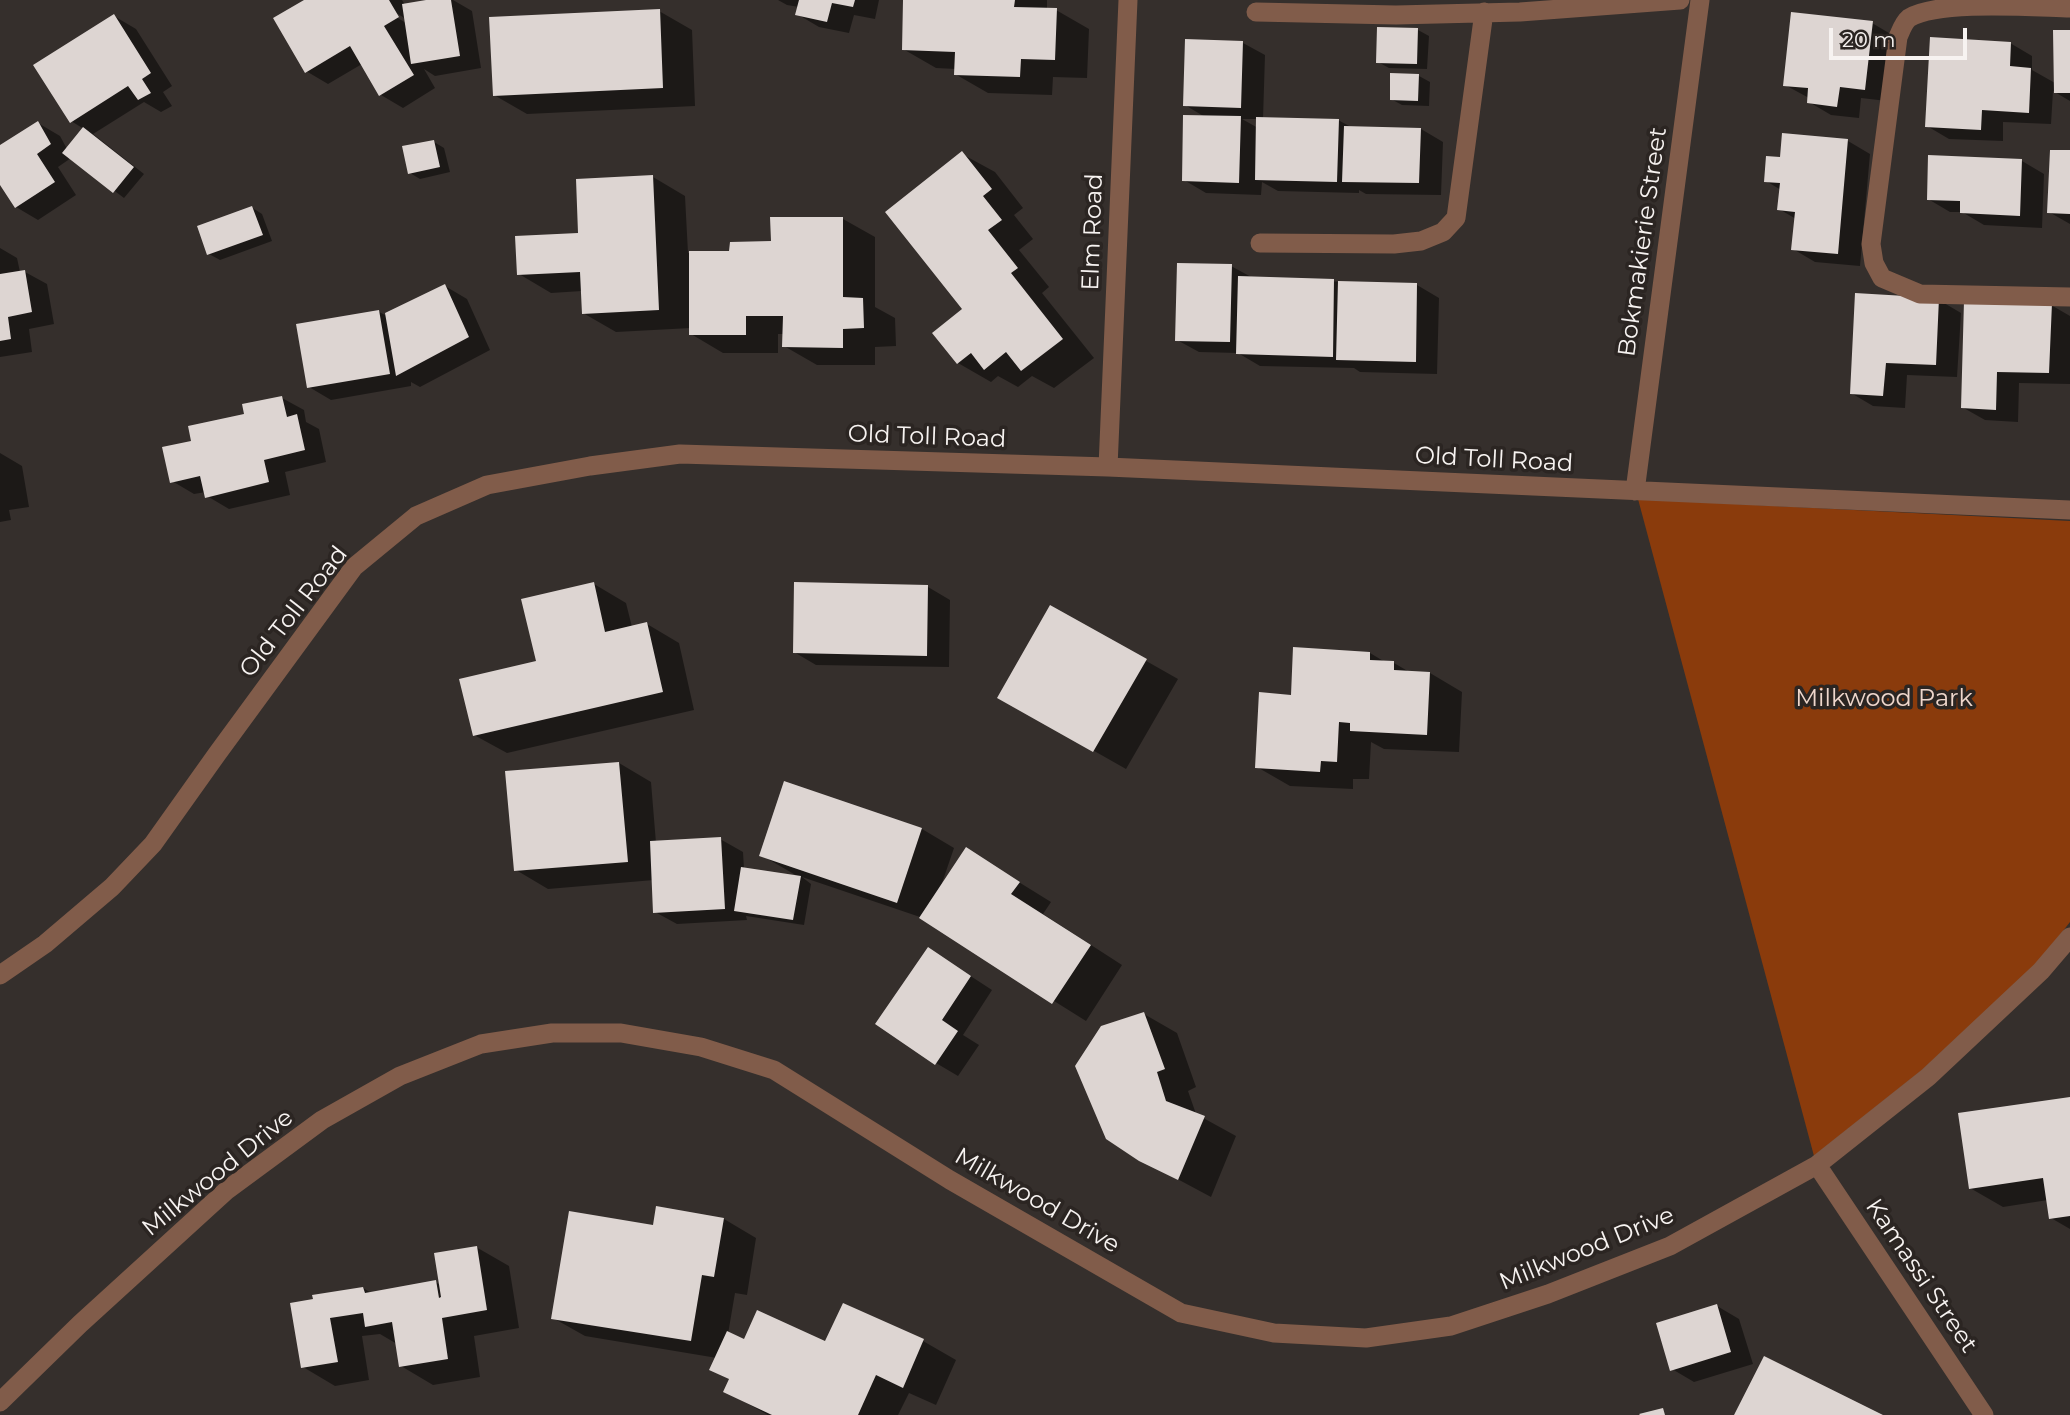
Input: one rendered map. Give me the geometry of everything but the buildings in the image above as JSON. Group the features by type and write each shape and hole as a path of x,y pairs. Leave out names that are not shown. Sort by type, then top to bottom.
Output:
{"street":[{"name":"Elm Road","path":"1108,467 1128,0"},
{"path":"1256,12 1396,15 1680,0"},
{"name":"Bokmakierie Street","path":"1635,491 1700,0"},
{"path":"2070,8 1948,5 1925,9 1906,20 1898,37 1871,244 1874,263 1882,278 1920,294 2070,297"},
{"path":"1260,243 1394,244 1421,241 1443,232 1456,218 1484,12"},
{"name":"Old Toll Road","path":"0,975 45,944 93,903 153,844 354,567 416,516 487,485 590,466 680,454 1108,467 2070,510"},
{"name":"Milkwood Drive","path":"0,1402 80,1324 227,1190 322,1121 400,1076 481,1044 552,1033 621,1032 701,1047 774,1070 950,1180 1181,1313 1274,1333 1366,1338 1451,1326 1548,1294 1670,1246 1817,1165 1928,1077 2041,971 2070,936"},
{"name":"Kamassi Street","path":"1817,1165 1984,1415"}],"green space":[{"name":"Milkwood Park","path":"1638,499 2070,521 2070,922 2037,964 1921,1071 1814,1156"}]}
